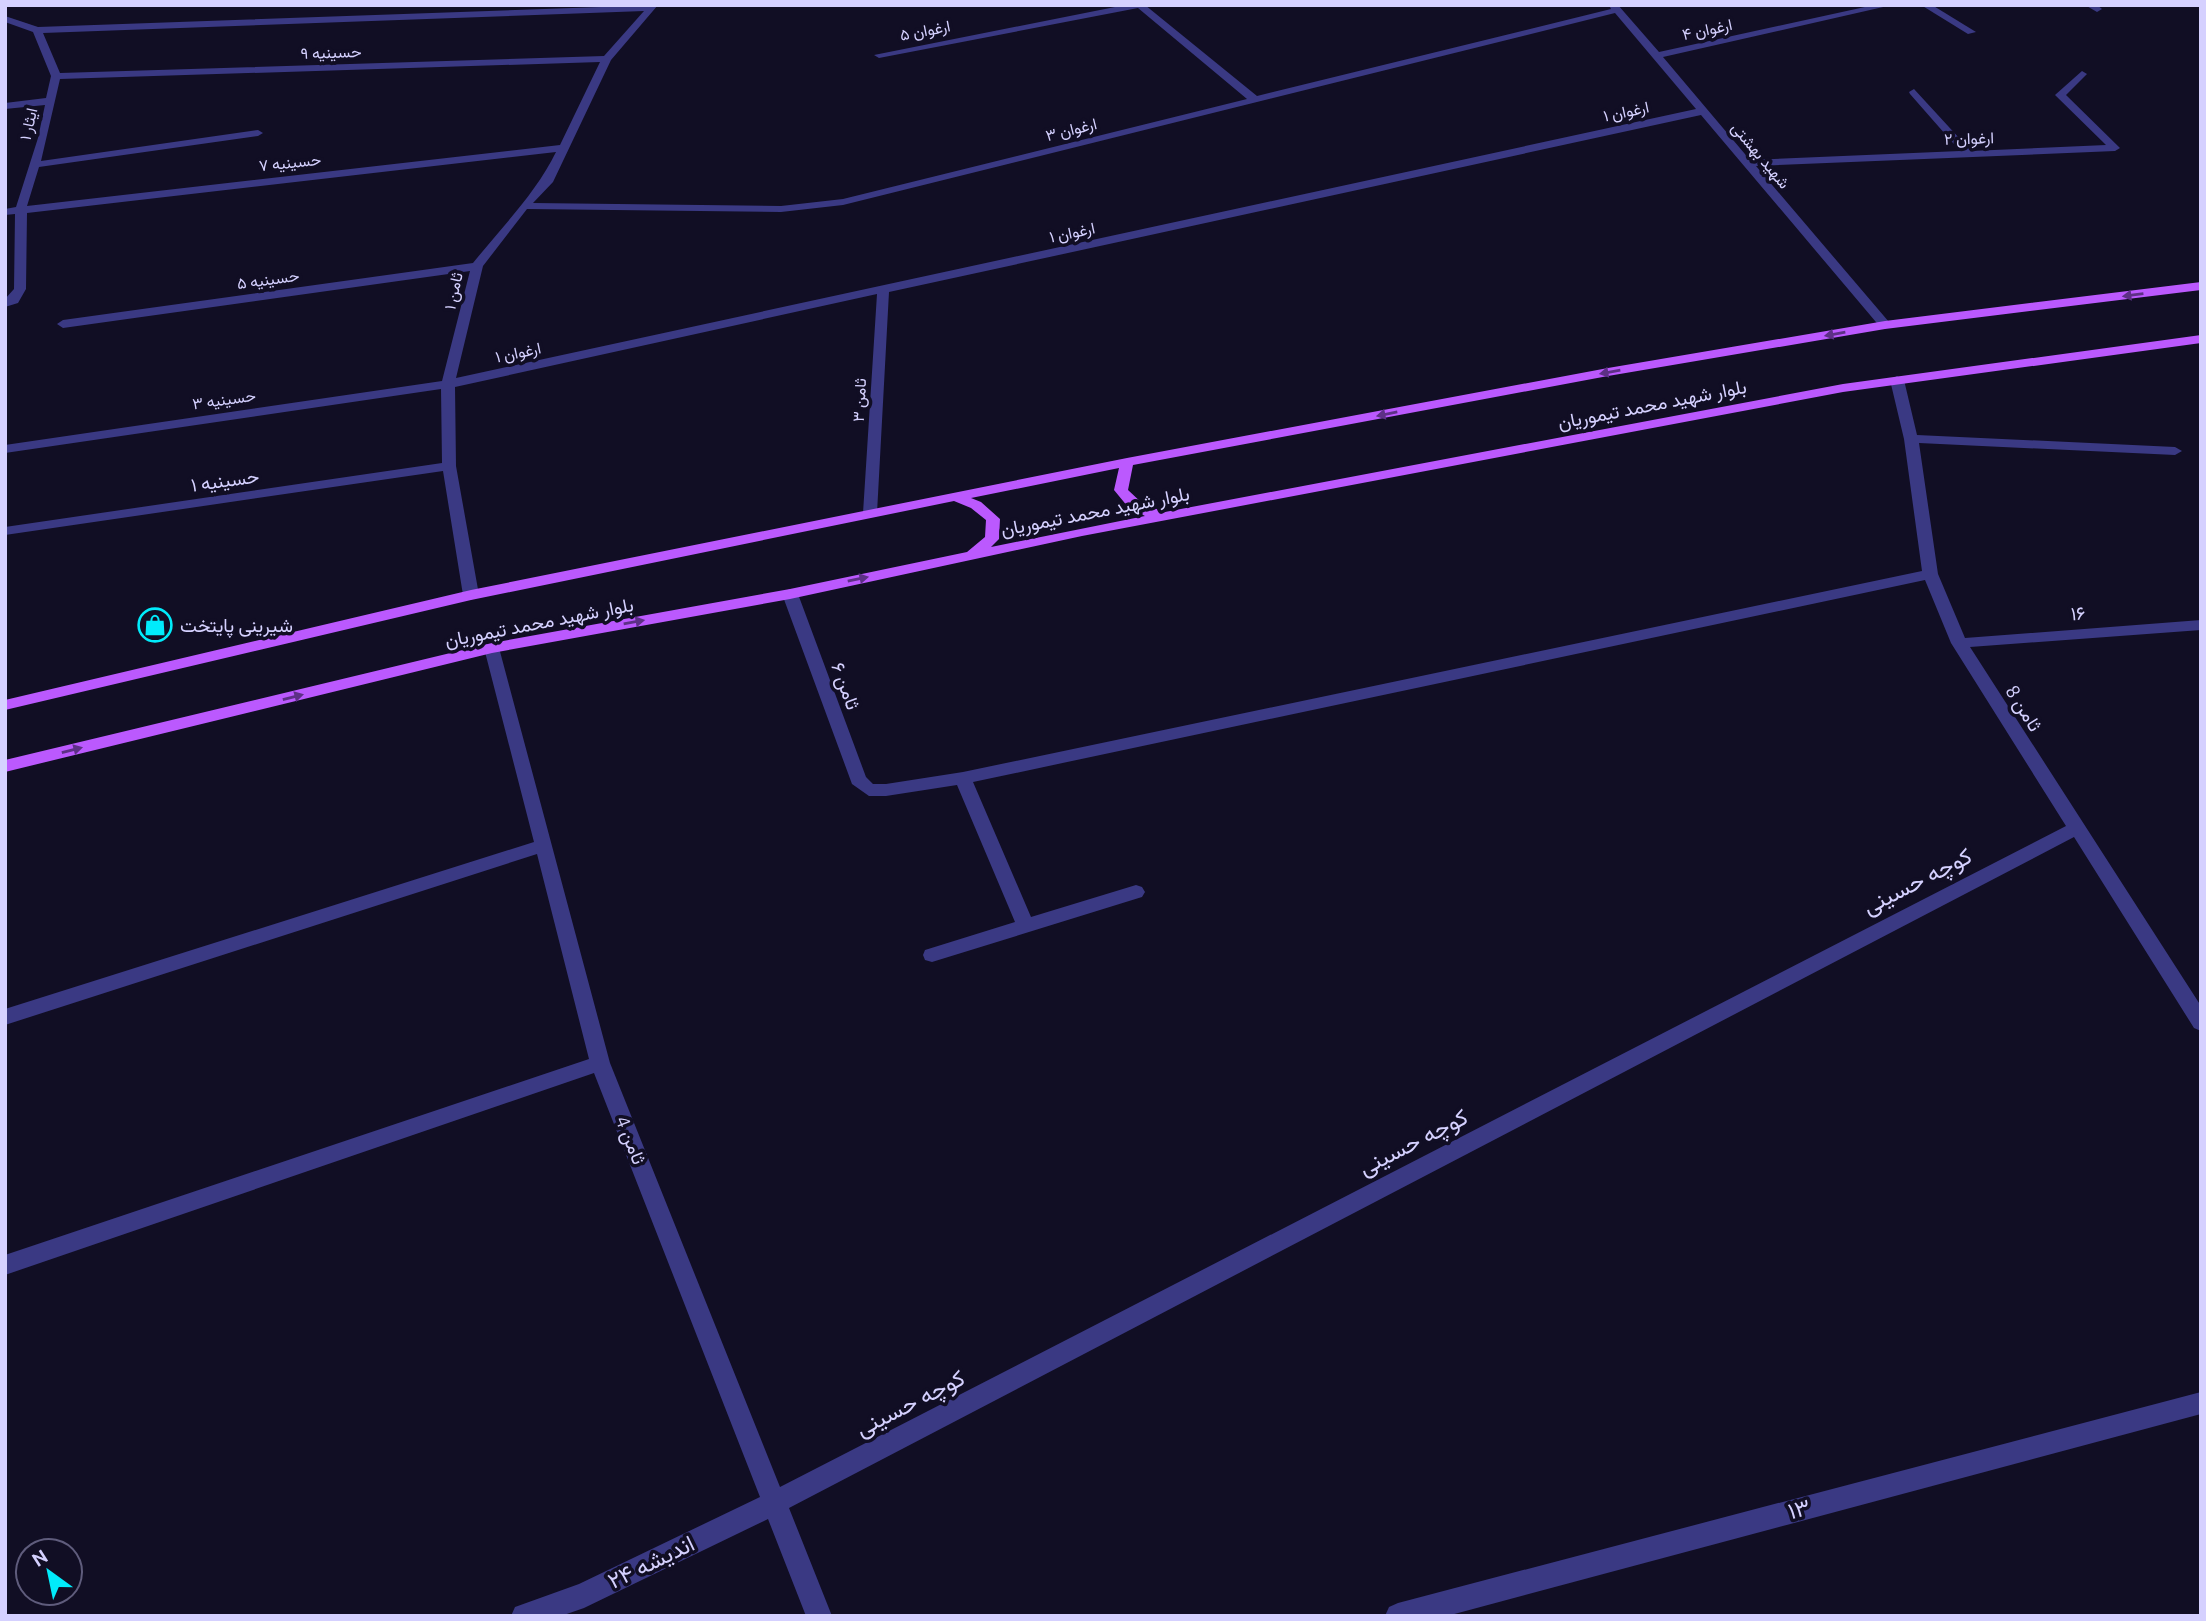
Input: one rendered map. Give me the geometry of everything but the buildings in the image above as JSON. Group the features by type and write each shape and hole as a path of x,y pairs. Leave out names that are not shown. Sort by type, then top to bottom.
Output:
{"main road":[{"name":"بلوار شهید محمد تیموریان","path":"5,705 471,595 954,496 1595,375 1885,325 2201,286"},
{"name":"بلوار شهید محمد تیموریان","path":"5,766 492,648 790,594 1166,516 1843,388 2201,339"},
{"path":"1128,463 1121,490 1126,499 1150,513 1166,516"},
{"path":"954,496 976,505 993,519 992,539 971,555"}],"street":[{"path":"1140,5 1255,100"},
{"name":"ارغوان ۵","path":"879,55 1140,5"},
{"name":"ارغوان ۴","path":"1656,56 1888,5"},
{"path":"1925,5 1971,32"},
{"path":"5,19 37,30 652,7"},
{"name":"ثامن ۱","path":"471,595 449,466 448,384 477,266 524,206 547,182 607,59 652,7"},
{"name":"شهید بهشتی","path":"1615,8 1885,325"},
{"name":"ارغوان ۳","path":"524,206 781,209 843,202 1615,8"},
{"path":"37,30 56,76"},
{"name":"حسینیه ۹","path":"56,76 607,59"},
{"name":"ارغوان ۲","path":"1747,163 2115,148 2060,95 2082,74"},
{"name":"ایثار ۱","path":"10,301 20,289 21,208 43,138 56,76"},
{"path":"1914,92 1968,154"},
{"path":"5,106 49,101"},
{"name":"ارغوان ۱","path":"448,384 1703,110"},
{"path":"33,164 258,133"},
{"name":"حسینیه ۷","path":"5,212 21,208 562,148"},
{"name":"حسینیه ۵","path":"63,324 477,266"},
{"name":"ثامن ۳","path":"870,513 883,289"},
{"name":"ثامن 8","path":"1898,380 1911,439 1930,575 1959,643 2201,1023"},
{"name":"حسینیه ۳","path":"5,449 448,384"},
{"path":"1911,439 2175,451"},
{"name":"حسینیه ۱","path":"5,531 449,466"},
{"path":"1026,926 963,778 1930,575"},
{"name":"ثامن ۶","path":"790,594 858,780 869,790 886,790 963,778"},
{"name":"۱۶","path":"1959,643 2201,625"},
{"name":"ثامن 4","path":"492,648 600,1063 819,1616"},
{"name":"کوچه حسینی","path":"776,1502 2075,829"},
{"path":"5,1017 544,845"},
{"path":"932,955 1136,892"},
{"path":"5,1265 600,1063"},
{"name":"۱۳","path":"1398,1616 2201,1403"},
{"name":"اندیشه ۲۴","path":"524,1616 584,1595 776,1502"}],"place":[{"name":"شیرینی پایتخت","path":"155,625"}]}
